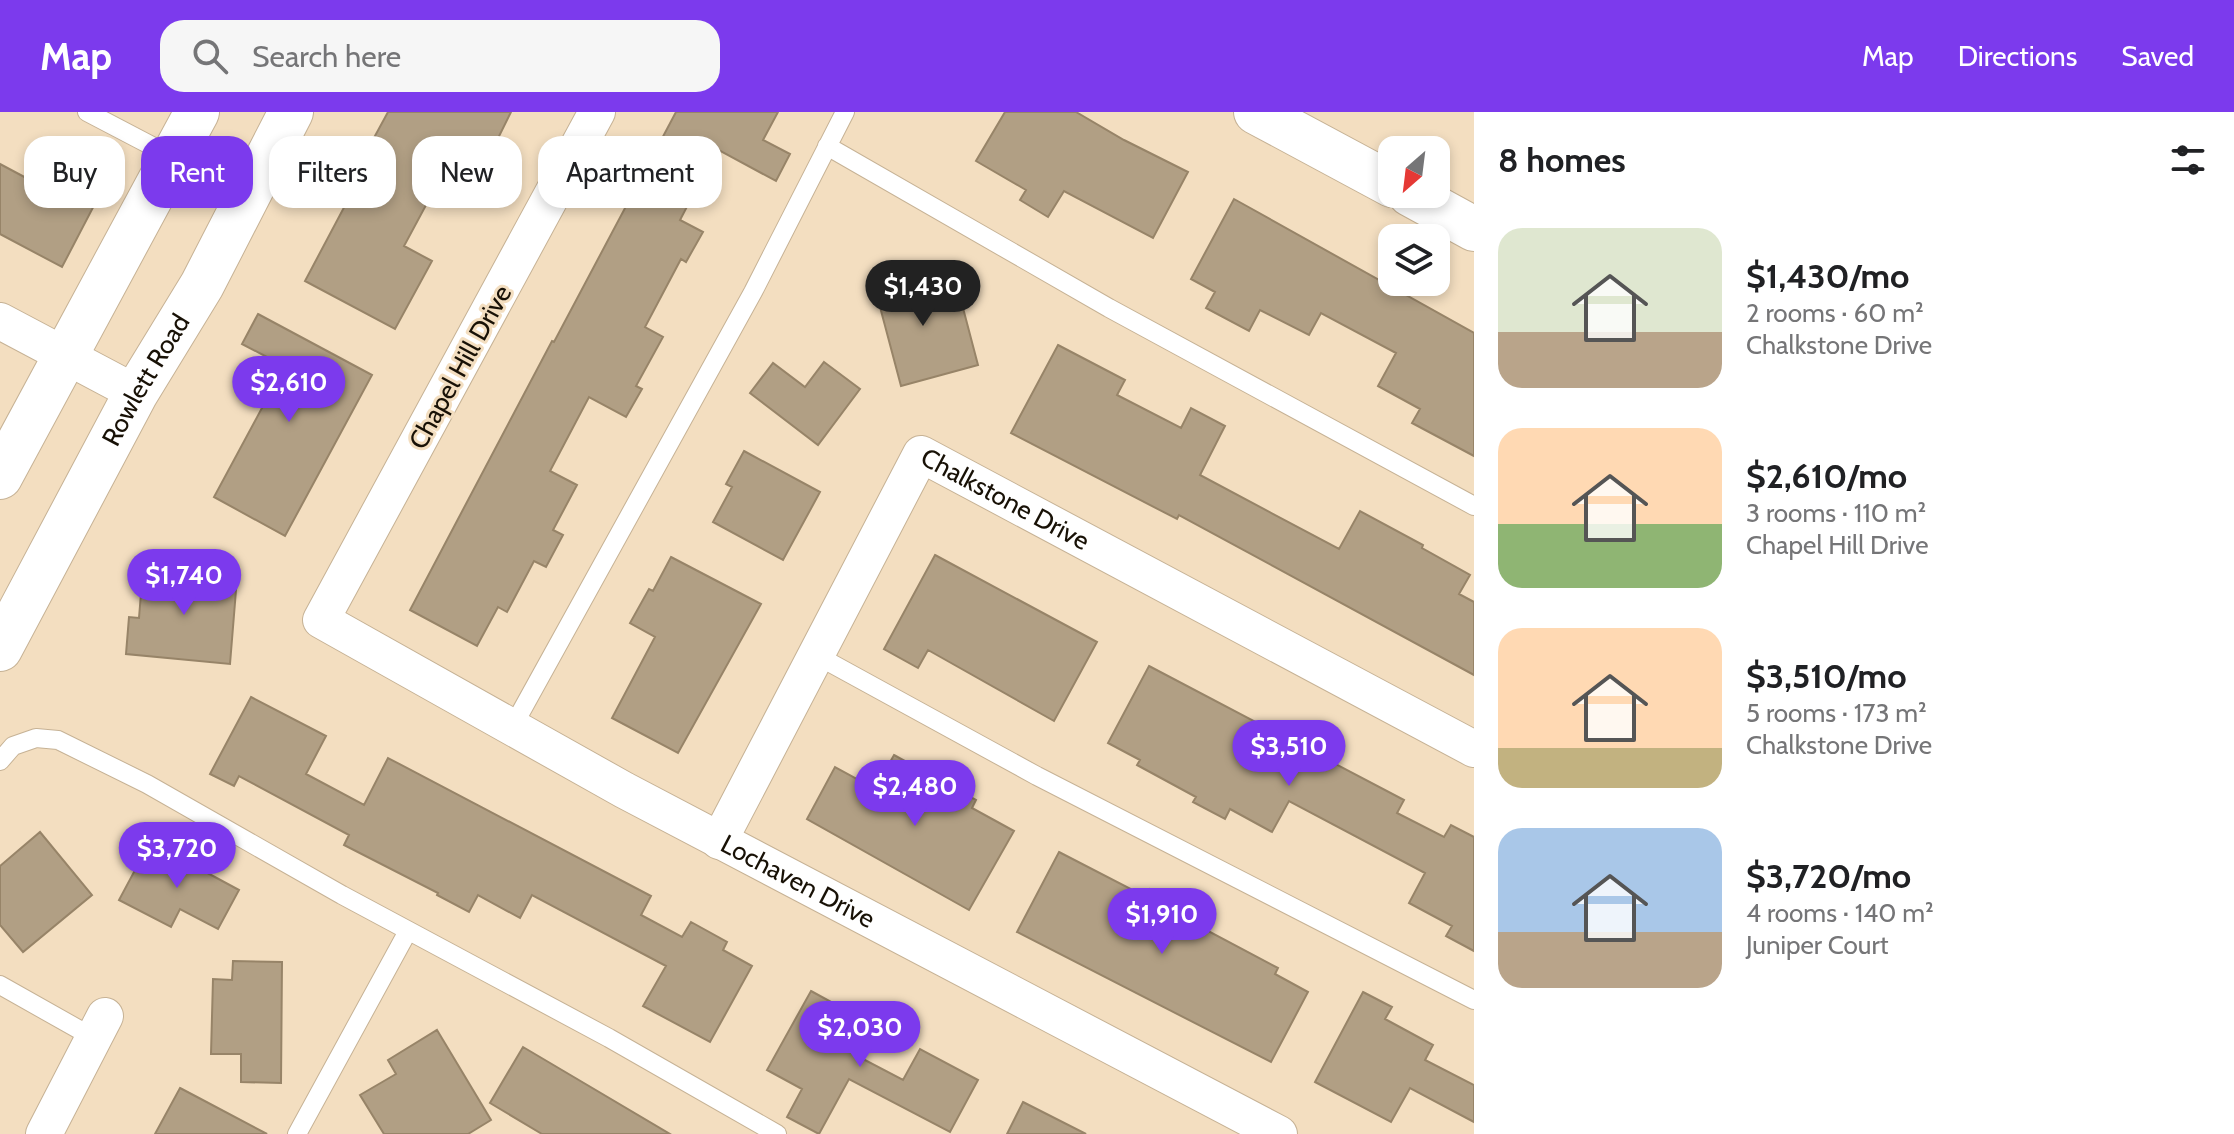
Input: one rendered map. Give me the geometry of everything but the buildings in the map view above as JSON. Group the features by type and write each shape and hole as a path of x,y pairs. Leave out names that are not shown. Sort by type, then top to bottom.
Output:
{"main road":[{"path":"184,136 197,112"},
{"path":"219,252 210,202 258,112"},
{"name":"Rowlett Road","path":"0,649 136,393 219,252 291,112"},
{"path":"1256,112 1378,177"},
{"path":"0,477 145,208"},
{"path":"1436,208 1474,229"}],"street":[{"name":"Chapel Hill Drive","path":"321,620 597,112"},
{"path":"0,321 136,393"},
{"name":"Chalkstone Drive","path":"719,841 921,454 1474,749"},
{"name":"Lochaven Drive","path":"321,620 719,841 1279,1134"},
{"path":"44,1134 99,1027"}],"lane":[{"path":"87,112 141,140"},
{"path":"512,728 753,292 845,112"},
{"path":"827,146 1109,308 1474,506"},
{"path":"816,655 1037,776 1474,1000"},
{"path":"0,761 13,746 36,738 58,740 147,784 777,1134"},
{"path":"297,1134 408,931"},
{"path":"0,985 99,1027"}]}
